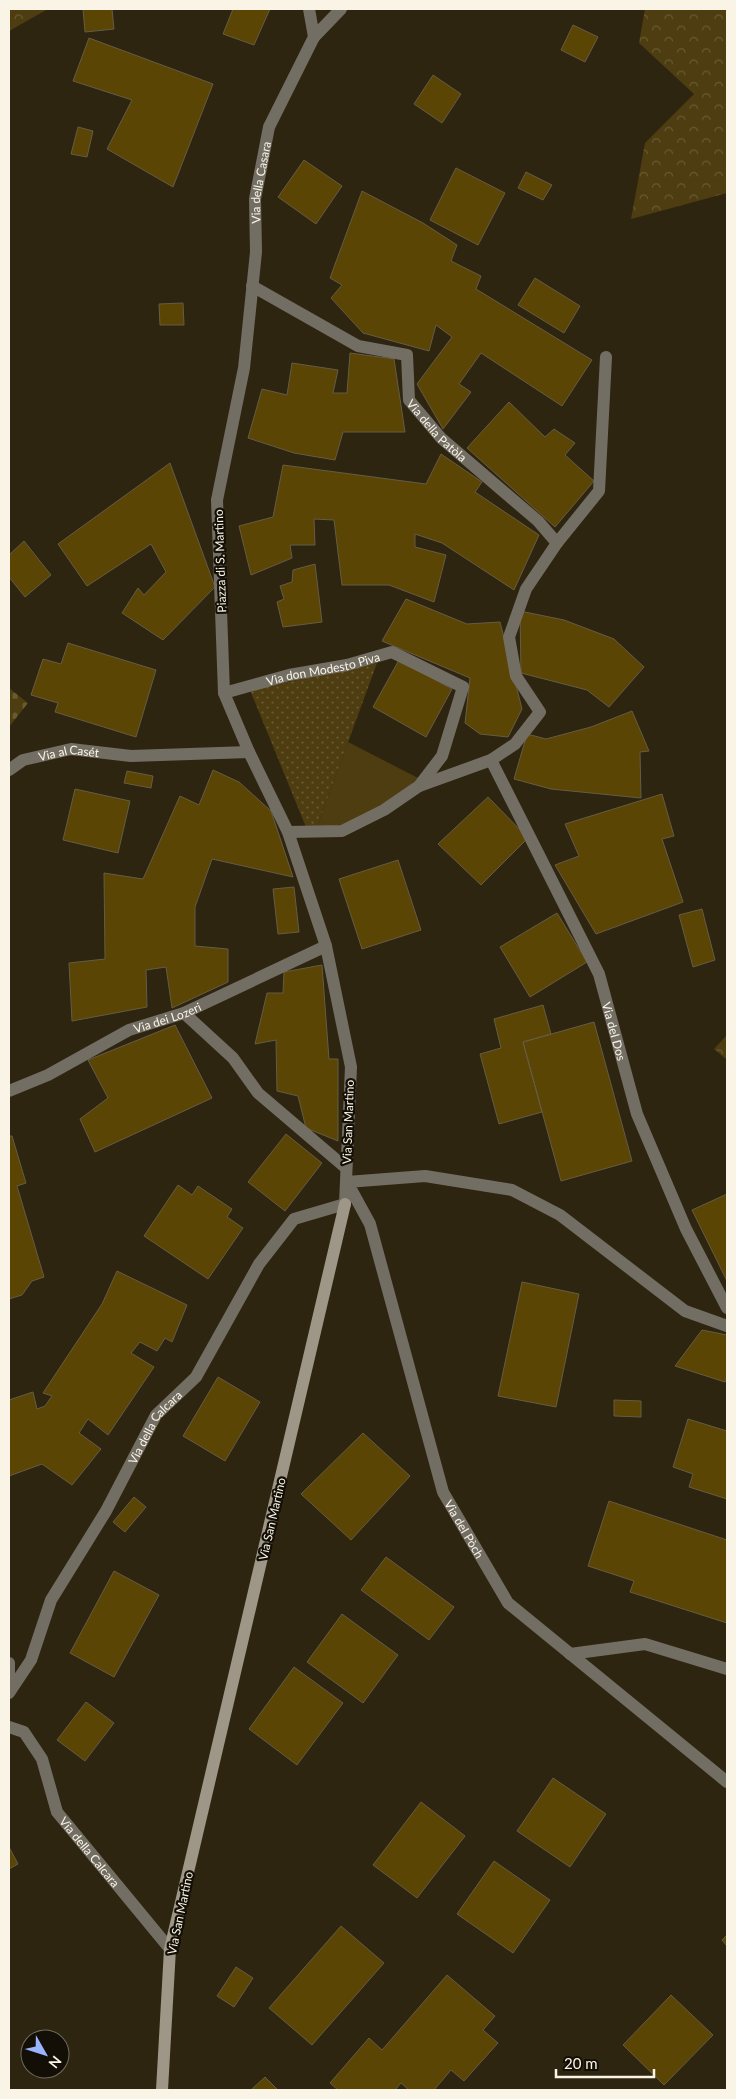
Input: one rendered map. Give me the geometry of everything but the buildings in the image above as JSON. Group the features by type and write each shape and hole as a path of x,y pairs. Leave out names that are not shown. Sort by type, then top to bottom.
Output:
{"street":[{"path":"309,9 314,37"},
{"name":"Via della Casara","path":"244,368 256,252 255,200 269,127 314,37 342,9"},
{"name":"Via della Patòla","path":"252,286 358,346 407,356 409,400 440,438 538,521 557,543"},
{"path":"419,786 491,760 516,744 540,712 516,676 509,637 526,589 557,543 599,491 606,357"},
{"name":"Piazza di S. Martino","path":"244,368 218,500 224,693 249,752 288,832 326,946"},
{"name":"Via don Modesto Piva","path":"224,693 289,676 347,665 392,652 463,687 442,756 419,786 384,810 342,831 288,832"},
{"name":"Via al Casét","path":"9,770 23,760 71,749 131,756 249,752"},
{"name":"Via del Dos","path":"491,760 599,974 637,1114 686,1229 727,1308"},
{"name":"Via dei Lozeri","path":"9,1091 48,1075 129,1030 184,1013 326,946"},
{"name":"Via San Martino","path":"162,2090 170,1949 344,1204 347,1182 351,1067 326,946"},
{"path":"184,1013 233,1058 258,1093 346,1168"},
{"path":"347,1182 425,1176 512,1190 560,1215 685,1311 727,1326"},
{"name":"Via del Pòch","path":"347,1182 370,1224 443,1492 508,1603 727,1782"},
{"name":"Via della Calcara","path":"9,1694 31,1660 51,1600 106,1512 156,1416 196,1377 259,1264 294,1219 344,1204"},
{"path":"570,1654 645,1644 727,1669"},
{"path":"9,1663 9,1688"},
{"name":"Via della Calcara","path":"9,1727 24,1732 42,1759 57,1812 170,1949"}],"green space":[{"path":"9,9 48,9 9,31"},
{"path":"645,9 727,9 727,193 631,219 645,143 694,94 639,43"},
{"path":"377,663 317,827 308,832 250,690"},
{"path":"9,688 28,703 9,727"},
{"path":"348,742 418,778 384,810 342,831 317,827"},
{"path":"727,1035 727,1060 714,1049"}]}
